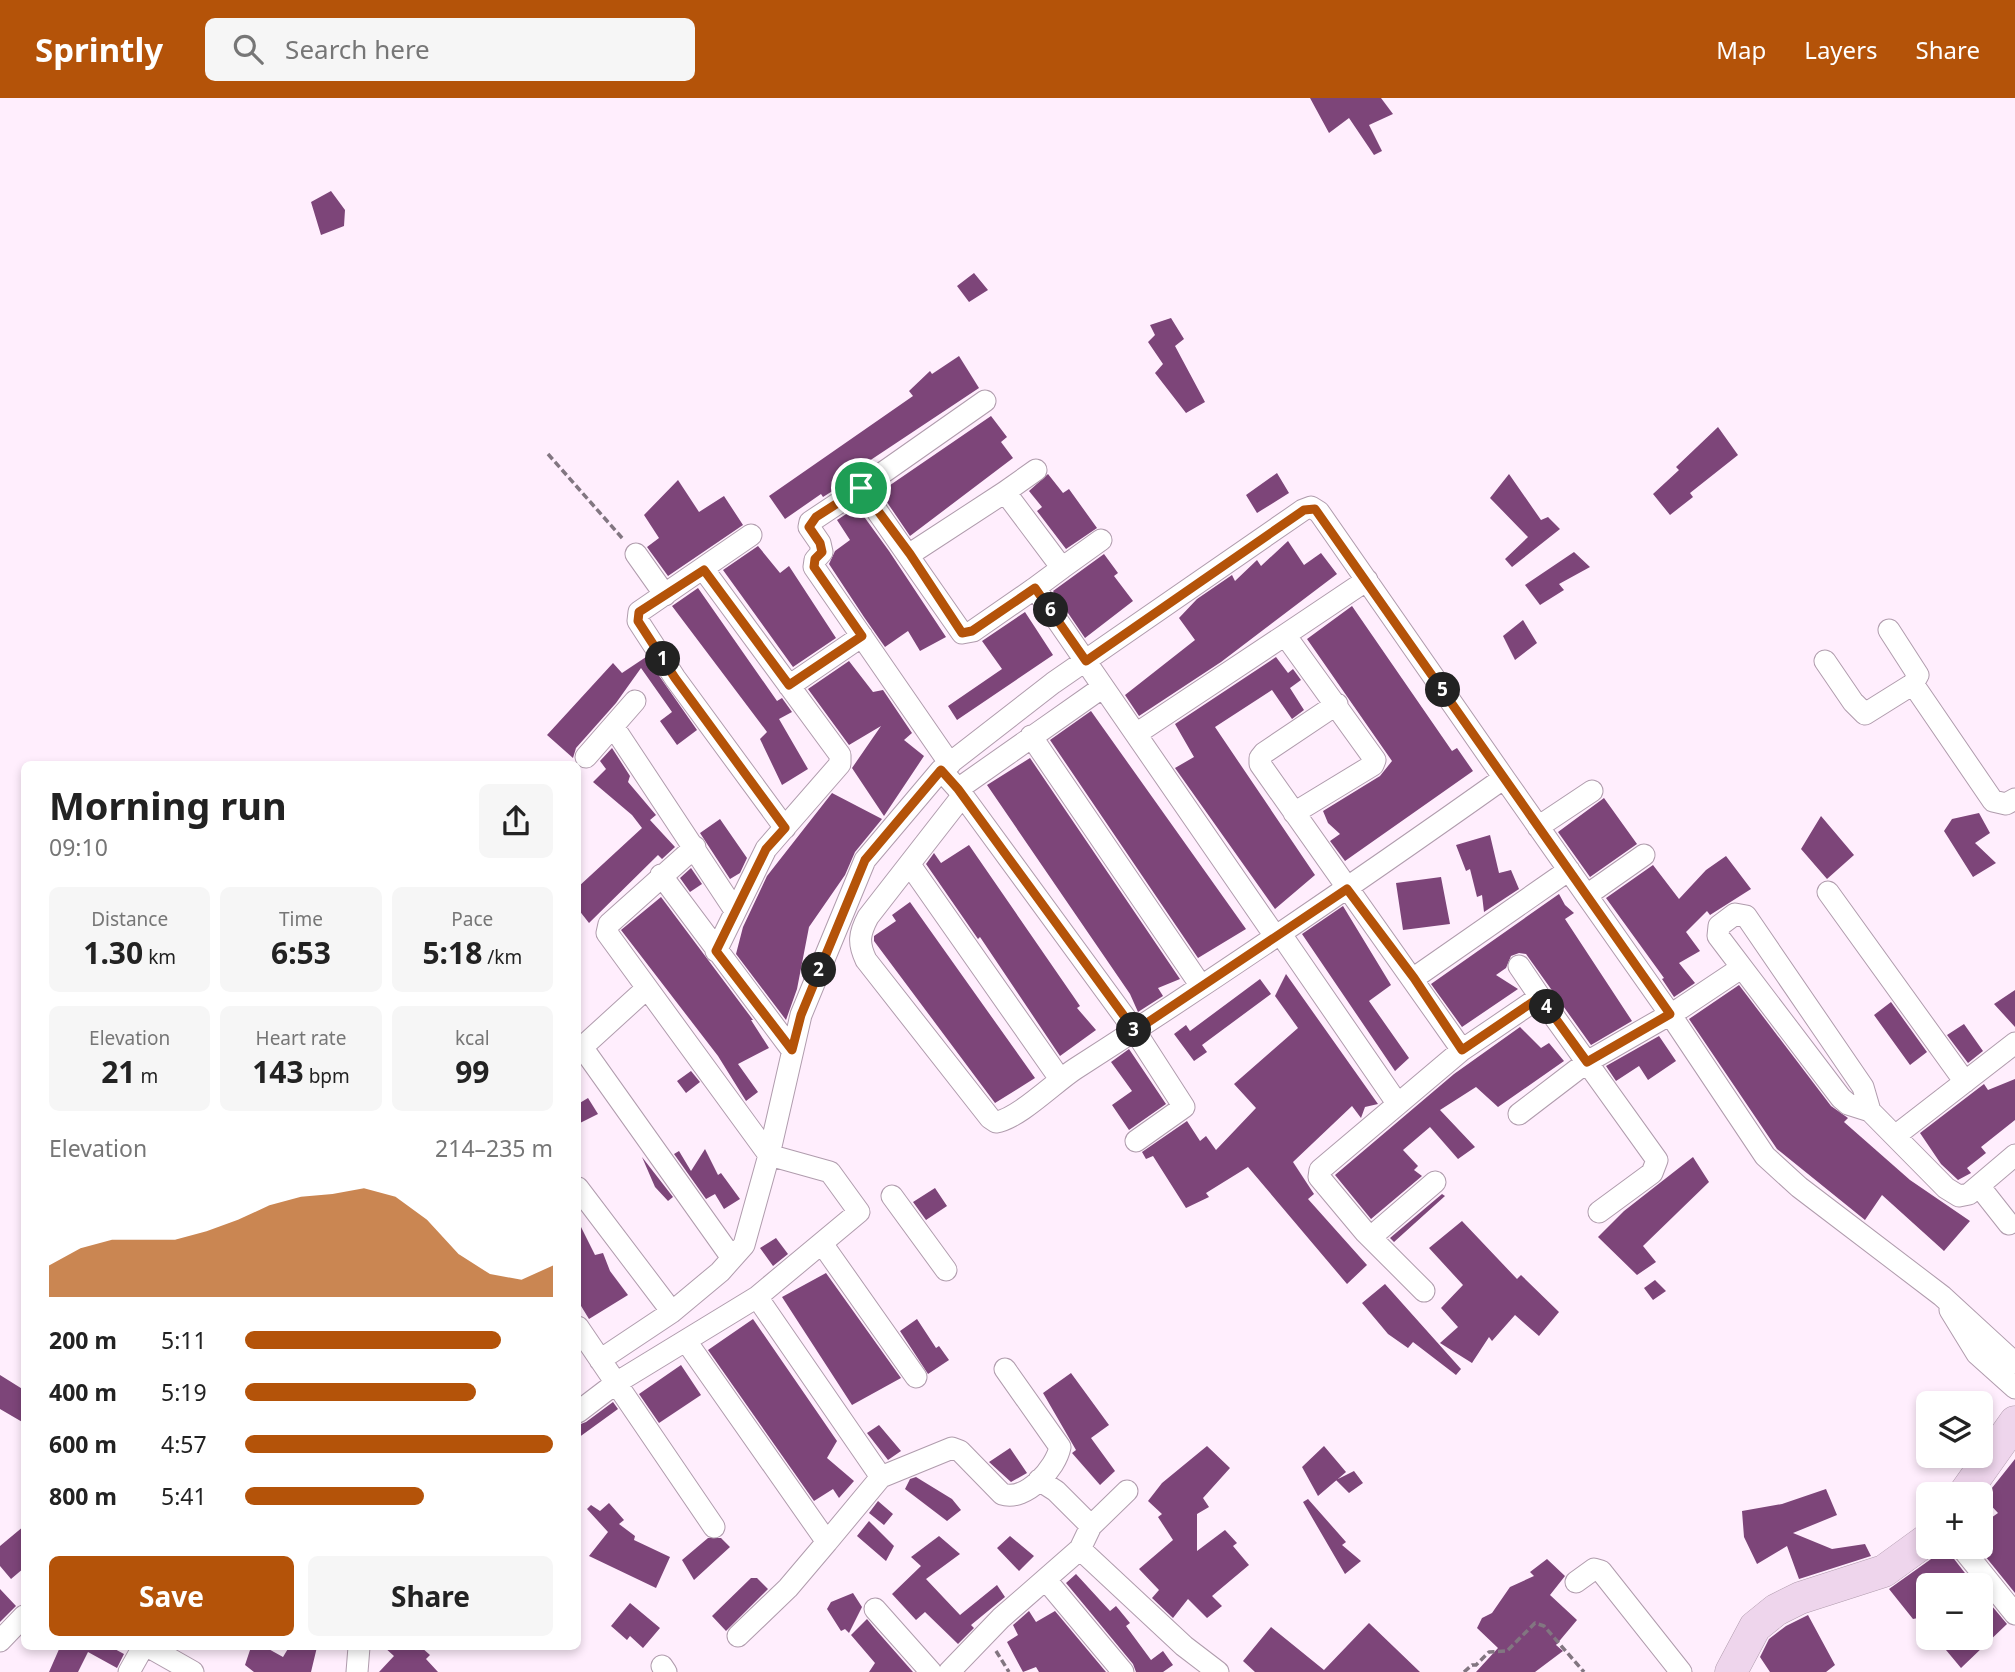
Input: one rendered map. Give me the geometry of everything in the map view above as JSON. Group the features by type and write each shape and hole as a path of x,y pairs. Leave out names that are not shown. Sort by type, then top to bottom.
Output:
{"street":[{"path":"985,401 816,517 809,527 820,543 822,552 815,559 814,567 862,636 960,792 1135,1031 1184,1107 1136,1141"},
{"path":"910,554 1036,470"},
{"path":"861,488 910,554 962,633 972,631 1101,540"},
{"path":"1005,492 1062,568"},
{"path":"600,1360 672,1312 720,1272 744,1245 769,1155 801,1015 865,860 945,767 1027,702 1307,508 1319,512 1367,580 1670,1014 1751,1137 1776,1167 1942,1296 2011,1374"},
{"path":"751,535 704,570 639,612 638,621 675,678 785,828"},
{"path":"636,554 665,595"},
{"path":"704,570 839,755 840,764 766,849 734,909 716,951"},
{"path":"1136,734 1367,580"},
{"path":"1035,588 1397,1103"},
{"path":"1825,661 1865,715 1913,684 1918,675 1889,630"},
{"path":"1284,635 1373,754 1373,765 1294,813"},
{"path":"789,685 862,636"},
{"path":"1913,684 1993,801 2006,804 2015,799"},
{"path":"1103,687 1031,736 960,792 910,865 868,917 860,933 860,946 866,960 990,1118 996,1122 1007,1119 1060,1080 1347,889 1504,778"},
{"path":"586,757 635,701"},
{"path":"1337,704 1260,758 1261,764 1347,889 1414,978 1462,1050"},
{"path":"613,726 734,909"},
{"path":"1031,736 1201,986"},
{"path":"1538,827 1592,791"},
{"path":"695,847 661,875 606,929 646,989 769,1155 830,1172 859,1212"},
{"path":"1587,895 1644,855"},
{"path":"910,865 1060,1080"},
{"path":"1414,978 1569,870"},
{"path":"661,875 792,1050"},
{"path":"1828,892 1965,1082"},
{"path":"1870,1111 1863,1087 1746,916 1738,913 1719,926 1717,932 1741,968 1841,1098 1848,1104 1870,1111 1946,1188 1959,1196 1969,1194 2012,1166"},
{"path":"1519,966 1657,1160 1652,1173 1599,1212"},
{"path":"1519,1114 1587,1062 1670,1014 1741,968"},
{"path":"581,1048 646,989"},
{"path":"1424,1291 1324,1185 1320,1170 1462,1050 1540,997"},
{"path":"1895,1136 2015,1044"},
{"path":"581,1050 732,1258"},
{"path":"1371,1237 1436,1182"},
{"path":"1979,1186 2009,1224"},
{"path":"581,1192 672,1312"},
{"path":"581,1410 616,1383 757,1297 824,1245 859,1212 897,1195 946,1270"},
{"path":"824,1245 916,1377"},
{"path":"757,1297 881,1477"},
{"path":"581,1332 713,1528"},
{"path":"686,1341 827,1542"},
{"path":"738,1636 788,1588 881,1477 951,1448 960,1451 1002,1494 1010,1497 1025,1493 1039,1480 1059,1454 1060,1447 1005,1369"},
{"path":"1972,1482 2015,1422"},
{"path":"1039,1480 1056,1491 1091,1526"},
{"path":"948,1672 1001,1618 1080,1549 1091,1526 1127,1491"},
{"path":"1731,1672 1755,1627 1776,1610 1800,1598 1884,1571 1916,1548"},
{"path":"1080,1549 1184,1646 1218,1672"},
{"path":"1971,1559 2015,1614"},
{"path":"1576,1582 1594,1569 1601,1571 1676,1670"},
{"path":"1046,1580 1123,1672"},
{"path":"875,1609 931,1672"},
{"path":"0,1641 21,1619"},
{"path":"129,1672 144,1650"},
{"path":"152,1650 193,1672"},
{"path":"357,1672 359,1650"}],"path":[{"path":"548,454 636,554"},
{"path":"1464,1672 1489,1652 1507,1651 1535,1623 1544,1626 1584,1672"}],"building":[{"path":"1310,98 1381,98 1393,114 1369,125 1382,151 1374,155 1349,118 1329,133"},
{"path":"331,191 345,210 344,226 321,235 311,202"},
{"path":"974,273 988,290 969,302 957,286"},
{"path":"1171,318 1184,339 1175,346 1205,402 1186,413 1155,373 1163,364 1148,342 1155,335 1150,325"},
{"path":"959,356 979,388 839,481 842,485 823,497 821,494 785,519 769,496 913,396 909,391 930,371 932,374"},
{"path":"991,416 1007,437 1001,442 1013,458 910,536 880,492"},
{"path":"1718,427 1738,455 1690,493 1693,497 1670,515 1653,494 1679,470 1676,467"},
{"path":"1277,473 1289,493 1257,513 1246,495"},
{"path":"1048,474 1063,493 1069,489 1097,528 1066,549 1037,511 1042,507 1029,491"},
{"path":"1509,474 1541,520 1548,517 1560,529 1512,567 1505,559 1528,537 1490,498"},
{"path":"678,480 699,512 724,496 743,525 668,576 647,547 659,538 644,515"},
{"path":"857,507 946,637 920,651 908,631 885,647 864,617 829,564 835,551 850,540 837,520"},
{"path":"1288,541 1304,565 1321,553 1337,574 1221,662 1139,716 1125,695 1195,640 1179,618 1197,599 1232,575 1235,581 1257,560 1261,566"},
{"path":"758,546 780,573 789,566 836,638 793,667 723,570"},
{"path":"1574,552 1590,567 1559,584 1564,590 1540,605 1525,585"},
{"path":"1104,554 1118,573 1114,576 1133,601 1085,638 1053,591"},
{"path":"698,588 777,701 782,698 792,712 779,719 808,769 782,785 760,739 767,732 672,606"},
{"path":"1352,606 1452,751 1457,748 1473,771 1345,861 1330,841 1340,834 1328,823 1323,811 1380,776 1392,761 1307,639"},
{"path":"1025,612 1053,655 957,720 948,706 1002,669 982,641"},
{"path":"1523,620 1537,643 1515,660 1503,636"},
{"path":"646,657 697,730 677,745 660,721 672,712 641,668 616,703 576,748 573,758 547,735 613,663 622,673"},
{"path":"1276,657 1288,673 1293,669 1301,680 1290,688 1304,710 1292,719 1272,690 1215,727 1315,875 1275,909 1175,768 1194,757 1175,724"},
{"path":"849,661 873,692 883,690 912,733 904,740 924,756 884,816 852,768 881,726 849,745 808,689"},
{"path":"1091,711 1246,929 1198,958 1050,740"},
{"path":"612,748 630,776 628,782 656,815 650,820 675,847 662,859 658,855 589,923 581,913 581,884 642,828 632,815 593,782 606,769 600,761"},
{"path":"1030,758 1180,979 1158,988 1163,996 1138,1012 1130,994 987,785"},
{"path":"832,793 882,819 855,852 845,875 809,927 797,989 786,1020 736,954 743,927 767,876"},
{"path":"1604,798 1637,844 1590,877 1558,832"},
{"path":"1979,813 1990,833 1975,843 1996,863 1973,877 1944,831 1952,819"},
{"path":"1821,816 1854,855 1827,879 1801,849"},
{"path":"720,819 747,858 740,873 730,879 700,833"},
{"path":"1490,835 1499,873 1511,870 1519,889 1484,912 1482,895 1477,897 1470,869 1466,871 1456,845"},
{"path":"969,845 1080,1006 1077,1008 1096,1030 1060,1056 980,937 978,939 926,864 934,853 941,863"},
{"path":"1726,856 1751,889 1710,915 1707,911 1686,932 1700,951 1679,963 1695,983 1674,997 1662,979 1664,978 1606,898 1653,865 1679,899 1706,870"},
{"path":"691,868 702,884 690,892 680,878"},
{"path":"1441,877 1450,924 1403,930 1396,883"},
{"path":"1559,894 1565,905 1574,913 1565,919 1632,1021 1591,1045 1526,954 1519,953 1511,956 1506,968 1496,975 1518,989 1462,1027 1431,984"},
{"path":"661,897 753,1020 769,1048 738,1064 758,1092 746,1101 718,1056 621,930"},
{"path":"910,902 1035,1078 995,1103 874,941 874,936 896,921 892,915"},
{"path":"1343,906 1391,985 1369,1001 1409,1058 1395,1071 1302,934"},
{"path":"1286,974 1378,1104 1365,1107 1361,1118 1352,1106 1293,1162 1314,1194 1308,1199 1367,1265 1347,1284 1248,1167 1206,1193 1209,1197 1186,1208 1153,1156 1146,1159 1142,1152 1187,1121 1200,1141 1206,1136 1216,1150 1256,1108 1234,1084 1298,1028 1275,996"},
{"path":"1260,979 1271,994 1202,1045 1207,1052 1194,1061 1174,1034 1186,1025 1190,1031"},
{"path":"1739,985 1831,1106 1848,1118 1844,1122 1910,1180 1970,1221 1944,1251 1882,1195 1865,1220 1777,1149 1689,1019"},
{"path":"2015,990 2015,1027 1994,1004"},
{"path":"1891,1002 1927,1052 1910,1065 1874,1015"},
{"path":"1964,1024 1983,1051 1968,1063 1947,1035"},
{"path":"1520,1027 1541,1048 1549,1043 1564,1061 1498,1107 1476,1087 1440,1110 1475,1147 1458,1159 1430,1127 1403,1150 1418,1166 1414,1170 1422,1176 1371,1219 1335,1175 1454,1074"},
{"path":"1659,1036 1676,1061 1648,1080 1639,1066 1616,1081 1606,1066"},
{"path":"1129,1049 1166,1104 1129,1130 1112,1105 1132,1091 1111,1062"},
{"path":"691,1071 700,1082 686,1093 677,1081"},
{"path":"2015,1079 2015,1120 1981,1147 1986,1153 1967,1168 1971,1173 1958,1180 1941,1164 1920,1133 1984,1084 1988,1090"},
{"path":"588,1098 598,1114 581,1122 581,1102"},
{"path":"705,1149 718,1175 721,1173 740,1199 724,1209 715,1194 706,1199 674,1154 679,1151 691,1171"},
{"path":"642,1157 673,1197 668,1201 655,1187"},
{"path":"1693,1157 1709,1182 1643,1246 1656,1262 1637,1275 1598,1237 1624,1211"},
{"path":"935,1188 947,1206 926,1220 913,1202"},
{"path":"1442,1194 1445,1196 1394,1242 1390,1238"},
{"path":"1462,1221 1517,1279 1521,1275 1559,1312 1539,1336 1515,1315 1492,1341 1489,1337 1472,1363 1440,1343 1458,1327 1441,1308 1463,1285 1429,1248"},
{"path":"581,1227 595,1255 603,1253 610,1271 628,1295 589,1319 581,1306"},
{"path":"776,1238 788,1254 773,1266 760,1248"},
{"path":"826,1273 901,1378 852,1405 782,1297"},
{"path":"1655,1280 1666,1291 1653,1300 1644,1288"},
{"path":"1385,1284 1461,1369 1456,1375 1413,1342 1408,1348 1388,1334 1362,1303"},
{"path":"753,1319 837,1441 827,1458 854,1481 839,1498 833,1489 814,1501 708,1350"},
{"path":"917,1319 936,1348 939,1346 949,1360 928,1374 900,1331"},
{"path":"681,1365 701,1395 659,1423 639,1394"},
{"path":"1071,1373 1109,1425 1091,1438 1115,1471 1100,1485 1072,1453 1076,1450 1043,1393"},
{"path":"0,1375 21,1388 21,1421 0,1409"},
{"path":"613,1402 618,1409 581,1436 581,1424"},
{"path":"879,1425 901,1451 888,1460 867,1433"},
{"path":"1207,1446 1230,1468 1203,1498 1209,1507 1197,1514 1197,1551 1225,1530 1237,1543 1233,1546 1249,1565 1212,1596 1222,1606 1207,1618 1188,1599 1173,1618 1152,1598 1159,1590 1139,1569 1173,1540 1158,1517 1162,1514 1148,1501 1162,1483"},
{"path":"1324,1446 1346,1472 1318,1496 1302,1467"},
{"path":"1010,1448 1027,1473 1011,1482 989,1462"},
{"path":"2015,1459 2015,1593 1987,1559 1993,1559 1993,1517 1998,1513 1993,1508 1993,1487"},
{"path":"1354,1471 1363,1483 1349,1493 1336,1480"},
{"path":"916,1477 952,1499 961,1510 947,1521 905,1489 910,1479"},
{"path":"1826,1489 1837,1515 1793,1533 1832,1549 1865,1544 1871,1556 1799,1579 1787,1546 1757,1564 1744,1537 1742,1511 1782,1504"},
{"path":"1308,1499 1346,1542 1342,1545 1361,1561 1345,1574 1303,1502"},
{"path":"878,1501 893,1514 884,1525 869,1513"},
{"path":"609,1503 624,1520 619,1524 635,1536 634,1540 670,1557 656,1588 589,1556 608,1532 587,1509 591,1505 600,1511"},
{"path":"869,1521 894,1546 886,1561 857,1536"},
{"path":"21,1528 21,1571 11,1579 0,1566 0,1546"},
{"path":"939,1536 960,1554 926,1579 960,1615 997,1585 1005,1597 971,1625 974,1628 958,1644 925,1612 916,1620 892,1594 921,1566 911,1557"},
{"path":"1010,1536 1034,1556 1019,1571 997,1548"},
{"path":"708,1538 721,1538 730,1547 694,1580 682,1560"},
{"path":"1547,1559 1565,1576 1550,1595 1577,1620 1556,1645 1563,1651 1535,1672 1476,1672 1498,1648 1477,1628 1482,1618 1492,1613 1510,1587 1534,1576 1530,1572"},
{"path":"1931,1559 1954,1559 1965,1573 1916,1573 1916,1618 1913,1619 1889,1589"},
{"path":"1076,1574 1110,1611 1116,1606 1130,1623 1126,1626 1151,1660 1163,1651 1173,1665 1163,1672 1136,1672 1133,1664 1066,1583"},
{"path":"751,1578 757,1578 768,1589 726,1631 712,1616"},
{"path":"0,1589 16,1606 0,1622"},
{"path":"853,1593 862,1607 849,1633 845,1629 841,1631 827,1609 831,1602"},
{"path":"630,1603 660,1628 643,1648 630,1636 627,1640 611,1626"},
{"path":"1993,1607 2007,1624 1993,1637"},
{"path":"1029,1611 1036,1622 1055,1611 1106,1672 1039,1672 1036,1667 1023,1672 1007,1642 1018,1635 1013,1625"},
{"path":"1808,1615 1835,1665 1826,1672 1770,1672 1760,1657 1769,1639 1786,1626"},
{"path":"867,1619 913,1672 869,1672 875,1663 851,1635"},
{"path":"1369,1623 1420,1672 1255,1672 1243,1661 1271,1627 1324,1670"},
{"path":"59,1650 117,1650 124,1654 117,1668 88,1652 78,1672 49,1672"},
{"path":"250,1650 270,1650 283,1657 287,1650 316,1650 311,1672 254,1672 245,1665"},
{"path":"387,1650 424,1650 430,1655 426,1659 438,1672 379,1672 394,1656"},
{"path":"1946,1650 1980,1650 1961,1668"}],"route":[{"path":"861,488 910,554 962,633 972,631 1035,588 1086,661 1307,508 1315,509 1670,1014 1587,1062 1540,997 1462,1050 1414,978 1347,889 1135,1031 958,789 941,770 865,860 801,1015 792,1050 716,951 734,909 766,849 785,828 675,678 638,621 639,612 704,570 789,685 862,636 814,567 815,559 822,552 820,543 809,527 816,517 861,488"}]}
